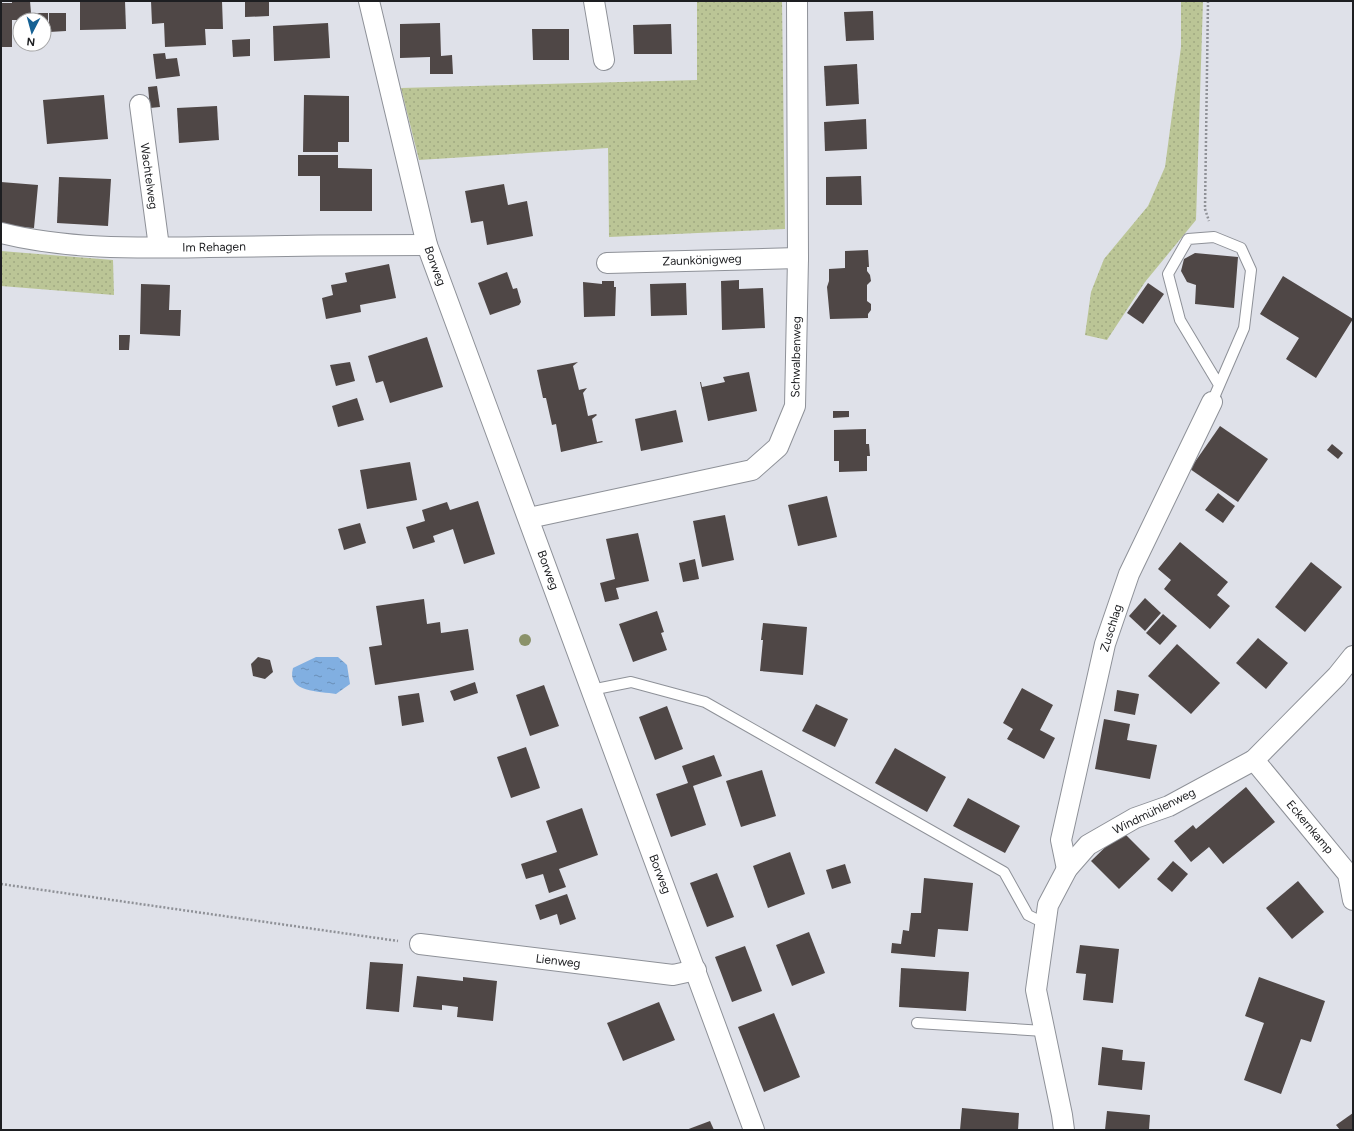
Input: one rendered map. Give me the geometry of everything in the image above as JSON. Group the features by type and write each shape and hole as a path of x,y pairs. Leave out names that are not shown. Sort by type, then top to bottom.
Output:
{"street":[{"name":"Borweg","path":"369,1 427,245 754,1130"},
{"path":"594,1 604,60"},
{"name":"Schwalbenweg","path":"529,518 752,470 778,447 796,406 798,258 796,1"},
{"name":"Wachtelweg","path":"140,105 159,247"},
{"name":"Im Rehagen","path":"1,233 27,240 90,246 159,247 427,245"},
{"name":"Zaunkönigweg","path":"607,263 798,258"},
{"name":"Zuschlag","path":"1067,869 1061,840 1106,644 1129,574 1216,394"},
{"name":"Windmühlenweg","path":"1064,1130 1036,990 1048,905 1067,869 1088,845 1135,818 1169,806 1254,760 1337,676 1353,656"},
{"name":"Eckernkamp","path":"1254,760 1348,874 1353,900"},
{"name":"Lienweg","path":"420,944 674,975 696,970"}],"lane":[{"path":"1214,237 1241,248 1251,270 1244,328 1216,394 1180,320 1168,274 1188,239 1214,237"},
{"path":"591,690 631,682 705,702 1004,872 1028,915 1046,924"},
{"path":"917,1023 1044,1031"}],"path":[{"path":"1208,1 1205,209 1214,237"},
{"path":"1,884 420,944"}],"green space":[{"path":"697,1 782,1 785,229 609,237 608,148 419,160 401,88 697,80"},
{"path":"1181,1 1203,1 1196,220 1145,282 1107,340 1085,335 1091,292 1104,259 1148,206 1165,167 1181,47"},
{"path":"1,251 113,260 114,295 1,286"}],"water":[{"path":"316,657 338,657 347,665 350,684 336,694 314,691 299,686 292,676 293,668"}],"building":[{"path":"12,1 30,1 31,12 12,12 12,47 1,47 1,3 12,3"},
{"path":"80,1 125,1 126,29 80,30"},
{"path":"151,1 222,1 223,29 205,29 206,45 165,47 164,23 152,24"},
{"path":"245,1 269,1 269,16 245,17"},
{"path":"873,11 874,40 846,41 844,12"},
{"path":"52,13 66,13 66,31 52,32"},
{"path":"328,23 330,58 274,61 273,26"},
{"path":"440,23 441,56 452,55 453,74 430,74 430,57 400,58 400,24"},
{"path":"671,24 672,54 634,54 633,25"},
{"path":"532,29 569,29 569,60 533,60"},
{"path":"250,39 250,56 233,57 232,40"},
{"path":"165,53 166,59 177,58 180,76 156,79 153,54"},
{"path":"857,64 859,104 826,106 824,66"},
{"path":"157,86 160,107 150,108 148,87"},
{"path":"104,95 108,139 47,144 43,100"},
{"path":"304,95 349,96 349,142 338,142 338,152 303,152"},
{"path":"217,106 219,140 179,143 177,108"},
{"path":"866,119 867,149 825,151 824,122"},
{"path":"298,155 338,155 338,168 372,169 372,211 320,211 320,176 298,176"},
{"path":"861,176 862,205 826,205 826,177"},
{"path":"59,177 111,179 108,226 57,223"},
{"path":"1,182 38,185 34,228 1,226"},
{"path":"504,184 508,205 527,201 533,236 487,245 483,221 471,223 465,191"},
{"path":"868,250 869,267 867,267 867,271 870,275 871,281 867,285 867,301 871,304 871,310 868,314 868,318 830,319 827,287 829,281 829,269 845,268 845,251"},
{"path":"1195,253 1238,257 1234,308 1195,304 1196,285 1187,282 1181,271 1184,259"},
{"path":"389,264 396,298 360,305 361,312 326,319 322,298 333,295 331,285 347,282 345,273"},
{"path":"507,272 513,289 517,288 521,302 519,305 490,315 478,283"},
{"path":"1283,276 1353,319 1316,378 1286,359 1299,338 1260,314"},
{"path":"739,280 739,289 763,288 765,328 722,330 721,281"},
{"path":"602,281 614,281 614,287 616,287 615,316 584,317 583,282 602,284"},
{"path":"686,283 687,315 651,316 650,284"},
{"path":"1148,283 1164,294 1143,324 1127,313"},
{"path":"141,284 170,285 169,310 181,310 180,336 140,334"},
{"path":"119,335 130,335 129,350 119,350"},
{"path":"427,337 443,387 390,403 383,381 376,383 368,356"},
{"path":"350,362 355,381 336,386 330,365"},
{"path":"578,362 573,366 579,390 587,388 583,393 588,416 597,415 592,419 597,442 603,442 561,452 556,424 552,425 546,398 543,398 537,370"},
{"path":"749,372 757,411 708,421 700,382 702,387 725,382 723,377"},
{"path":"357,398 364,420 338,427 332,406"},
{"path":"676,410 683,442 641,451 635,419"},
{"path":"833,411 849,411 849,417 833,418"},
{"path":"1220,426 1268,459 1238,502 1190,469"},
{"path":"866,429 866,444 869,444 870,456 867,456 867,471 839,472 839,461 834,461 834,430"},
{"path":"1332,444 1343,453 1338,459 1327,450"},
{"path":"410,462 417,500 367,509 360,470"},
{"path":"1218,493 1235,506 1223,523 1205,510"},
{"path":"827,496 837,537 798,546 788,505"},
{"path":"478,501 495,554 464,564 453,529 433,536 435,542 413,549 406,527 425,521 422,510 447,502 450,510"},
{"path":"725,515 734,560 702,567 693,521"},
{"path":"360,523 366,543 344,550 338,529"},
{"path":"638,533 649,581 616,588 619,599 605,602 600,583 615,579 606,539"},
{"path":"1180,542 1228,582 1217,595 1230,606 1210,629 1164,589 1171,580 1158,569"},
{"path":"695,559 699,579 683,582 679,563"},
{"path":"1311,562 1342,587 1305,632 1275,607"},
{"path":"1145,598 1161,613 1145,631 1129,616"},
{"path":"424,599 427,624 440,622 441,633 468,629 474,670 375,685 369,647 382,645 376,606"},
{"path":"657,611 664,632 661,633 667,650 633,662 619,624"},
{"path":"1163,614 1177,626 1160,645 1146,633"},
{"path":"763,623 807,627 803,675 760,671"},
{"path":"1258,638 1288,663 1266,689 1236,663"},
{"path":"1177,644 1220,683 1191,714 1148,676"},
{"path":"258,657 270,660 273,672 265,679 253,676 251,664"},
{"path":"475,682 478,693 454,701 450,691"},
{"path":"544,685 559,726 530,736 516,695"},
{"path":"1022,688 1053,705 1040,730 1055,738 1044,759 1007,739 1013,729 1003,723"},
{"path":"1117,690 1139,694 1135,715 1114,711"},
{"path":"419,693 424,722 402,726 398,696"},
{"path":"816,704 848,719 835,747 802,731"},
{"path":"667,706 683,749 655,760 639,717"},
{"path":"1104,719 1130,724 1127,740 1157,745 1150,779 1095,769"},
{"path":"526,747 540,788 511,798 497,757"},
{"path":"895,748 946,777 927,812 875,783"},
{"path":"714,755 722,776 693,786 706,825 671,837 656,794 688,783 682,766"},
{"path":"762,770 776,816 741,827 726,781"},
{"path":"1246,787 1275,822 1223,864 1209,847 1191,862 1174,841 1193,825 1196,829"},
{"path":"968,798 1020,826 1005,853 953,826"},
{"path":"582,808 598,855 559,869 566,887 549,893 543,874 526,879 521,864 557,852 546,821"},
{"path":"1122,831 1150,859 1119,889 1091,861"},
{"path":"790,852 805,894 768,908 753,866"},
{"path":"1173,861 1188,874 1172,892 1157,879"},
{"path":"845,864 851,883 832,889 826,870"},
{"path":"717,873 734,917 707,927 690,883"},
{"path":"924,878 973,883 968,931 938,929 935,957 891,953 892,943 901,944 903,930 909,931 911,913 921,913"},
{"path":"1298,881 1324,912 1292,939 1266,908"},
{"path":"567,894 576,919 560,925 557,914 540,920 535,905"},
{"path":"809,932 825,973 792,986 776,945"},
{"path":"1080,945 1119,949 1113,1003 1083,1000 1086,974 1076,973"},
{"path":"745,946 762,991 732,1002 715,957"},
{"path":"370,962 403,964 399,1012 366,1009"},
{"path":"901,968 969,972 966,1011 899,1007"},
{"path":"417,976 463,981 463,977 497,981 493,1021 457,1017 458,1007 442,1005 442,1010 413,1007"},
{"path":"1259,977 1325,1001 1311,1042 1301,1039 1281,1094 1244,1080 1264,1023 1245,1016"},
{"path":"659,1002 675,1040 623,1061 607,1023"},
{"path":"774,1013 800,1077 764,1092 738,1027"},
{"path":"1102,1047 1123,1050 1122,1060 1145,1062 1142,1090 1098,1085"},
{"path":"962,1108 1019,1113 1018,1130 960,1130"},
{"path":"1107,1111 1150,1115 1149,1130 1105,1130"},
{"path":"1353,1113 1353,1130 1340,1130 1336,1125"},
{"path":"710,1121 714,1130 686,1130"}]}
